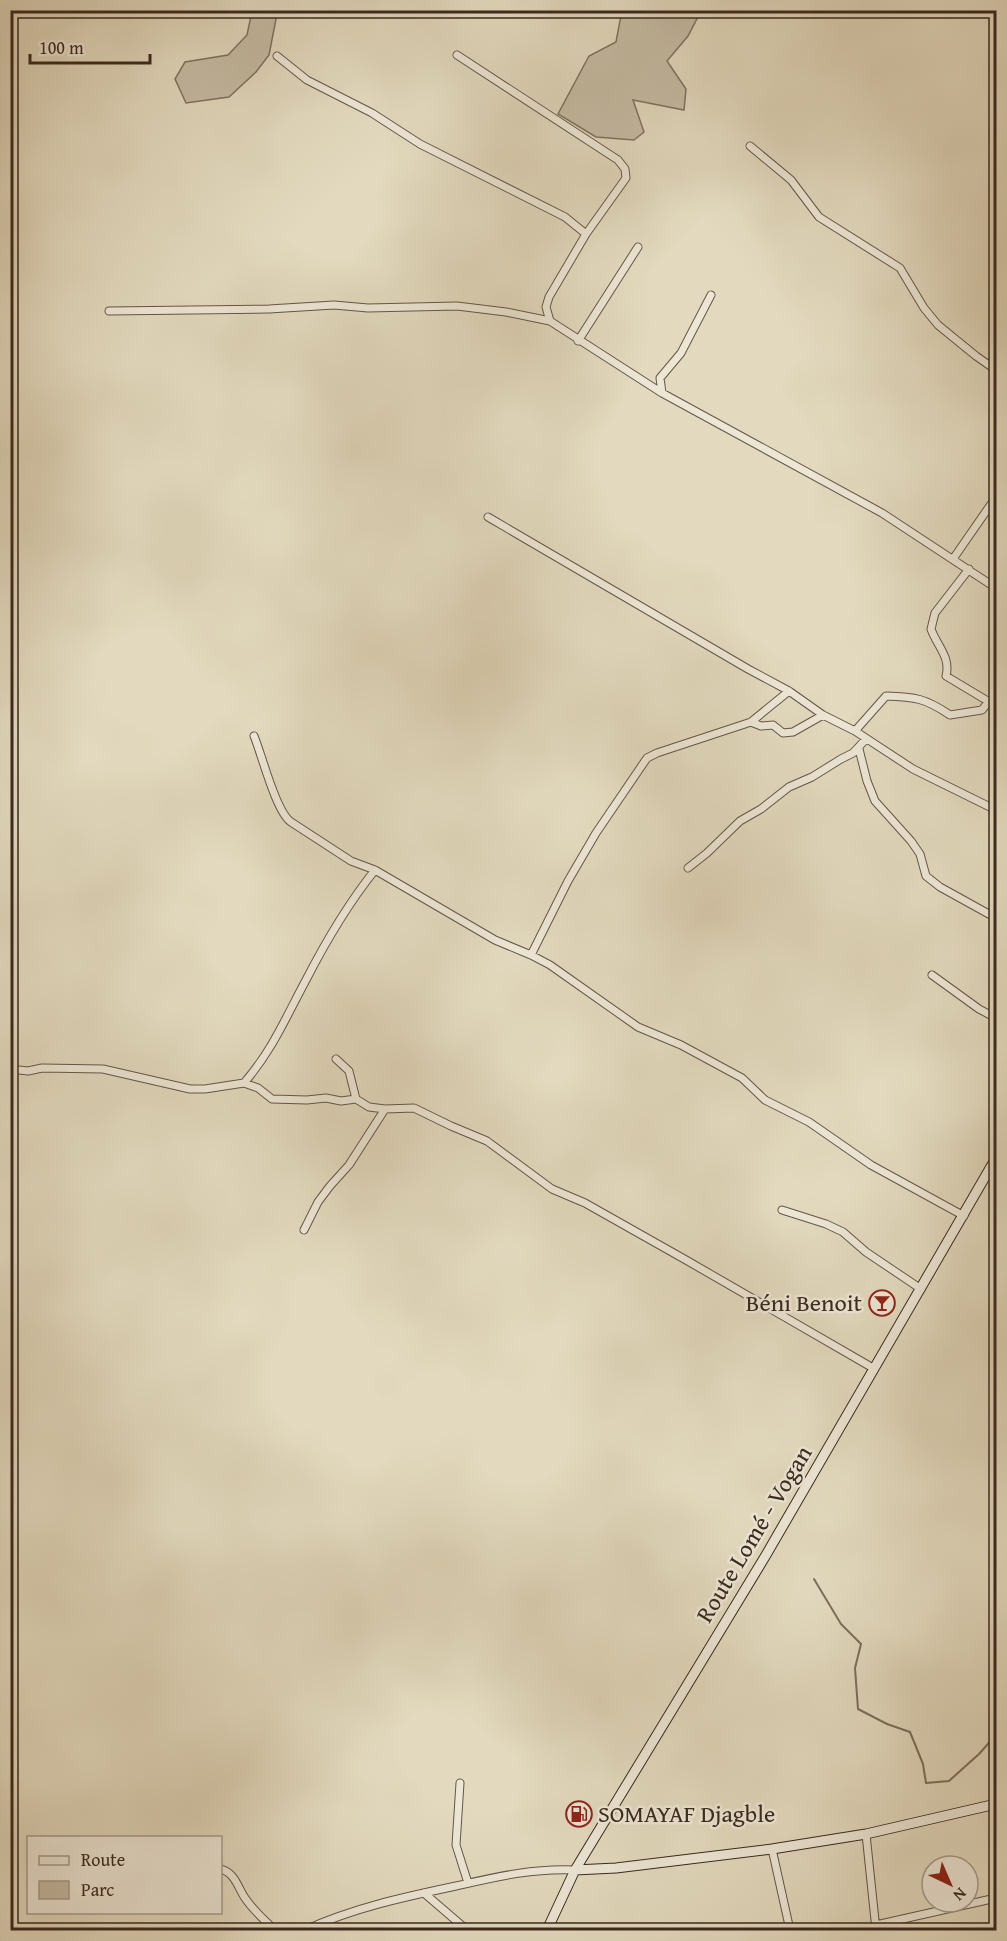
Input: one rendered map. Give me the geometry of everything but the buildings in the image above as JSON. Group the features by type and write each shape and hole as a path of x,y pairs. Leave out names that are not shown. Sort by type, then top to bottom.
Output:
{"main road":[{"name":"Route Lomé - Vogan","path":"547,1930 575,1870 766,1555 996,1158"},
{"path":"575,1870 616,1868 772,1849 866,1834 996,1804"}],"street":[{"path":"457,55 618,160 625,169 626,178 586,234 549,297 546,307 550,321"},
{"path":"277,56 307,80 372,113 420,144 565,217 586,234"},
{"path":"750,146 791,180 819,216 900,268 924,308 938,325 996,370"},
{"path":"578,341 638,247"},
{"path":"662,393 660,378 681,353 711,295"},
{"path":"109,311 269,309 334,305 368,308 457,306 506,312 550,321 662,393 882,513 996,588"},
{"path":"953,559 996,497"},
{"path":"488,517 789,691 823,715 855,731 913,769 996,810"},
{"path":"969,569 935,613 931,629 945,654 948,667 946,676 996,706"},
{"path":"531,955 568,881 596,833 647,758 751,722 789,691"},
{"path":"855,731 886,696 916,697 934,704 950,715 982,710 989,701"},
{"path":"751,722 761,726 773,725 783,733 793,732 823,715"},
{"path":"254,736 276,798 287,819 351,861 375,870 495,940 550,965 638,1027 681,1045 742,1078 765,1100 809,1122 871,1165 964,1216"},
{"path":"688,868 707,853 730,828 761,809 789,786 813,777 859,749 866,740"},
{"path":"859,749 874,801 911,841 920,854 926,876 996,918"},
{"path":"244,1083 261,1063 276,1039 337,922 350,901 375,870"},
{"path":"932,975 979,1009 996,1018"},
{"path":"336,1059 349,1071 356,1099"},
{"path":"10,1069 28,1071 42,1068 103,1069 190,1089 244,1083 258,1088 272,1099 326,1098 341,1101 356,1099 369,1107 414,1108 487,1141 552,1189 585,1203 646,1237 873,1368"},
{"path":"304,1230 318,1202 349,1165 385,1109"},
{"path":"782,1210 843,1232 866,1252 921,1289"},
{"path":"460,1783 456,1845 468,1883"},
{"path":"866,1834 876,1928 996,1898"},
{"path":"772,1849 790,1930"},
{"path":"222,1869 238,1884 244,1898 275,1930"},
{"path":"306,1930 383,1902 468,1883 536,1870 575,1870"},
{"path":"424,1893 467,1930"}],"green space":[{"path":"622,10 701,11 688,36 667,61 686,89 684,110 633,100 644,132 634,140 596,137 558,114 589,56 616,42"},
{"path":"252,11 293,11 277,14 269,55 256,72 229,97 186,103 175,79 185,62 228,55 247,35"}],"waterway":[{"path":"996,1572 994,1575 996,1579"},
{"path":"814,1579 841,1624 861,1644 855,1668 858,1709 887,1724 910,1732 923,1764 926,1783 949,1781 996,1735"}],"place":[{"name":"Béni Benoit","path":"882,1303"},
{"name":"SOMAYAF Djagble","path":"579,1814"}]}
